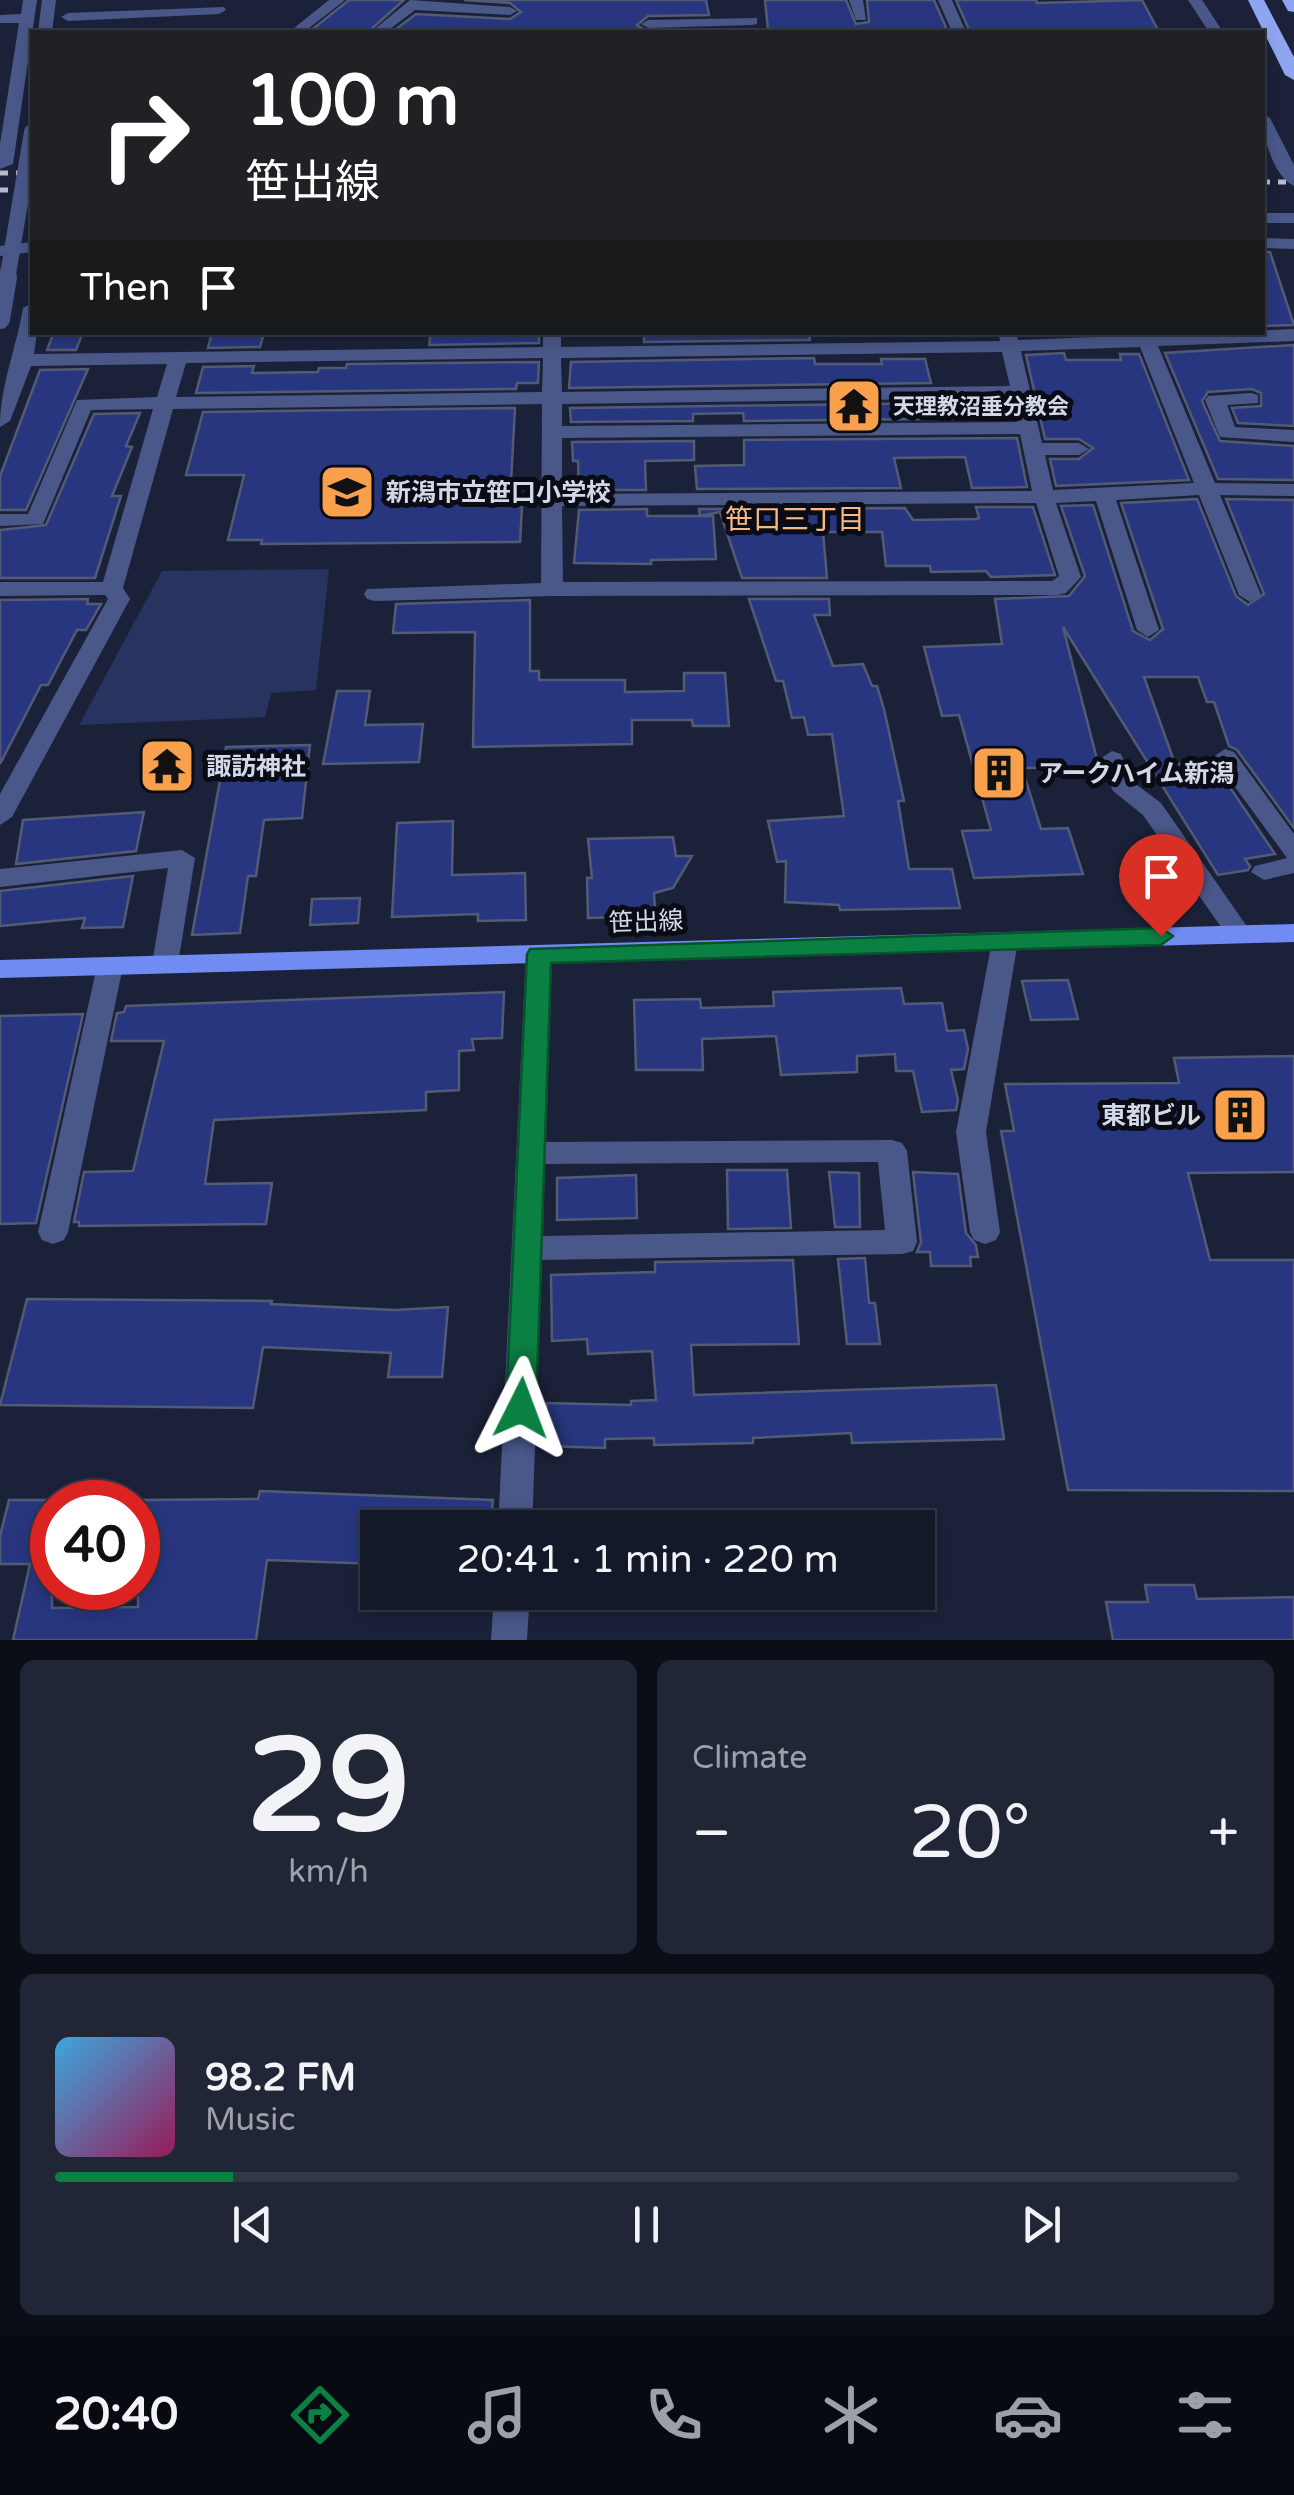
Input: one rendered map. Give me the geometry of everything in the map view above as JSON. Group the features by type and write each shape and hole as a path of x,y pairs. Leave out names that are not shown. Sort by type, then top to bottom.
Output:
{"highway":[{"path":"1256,0 1294,75"},
{"path":"1290,0 1294,7"}],"main road":[{"name":"笹出線","path":"0,968 1294,933"}],"street":[{"path":"2,164 30,0"},
{"path":"45,30 49,0"},
{"path":"69,0 67,25 219,10"},
{"path":"299,30 338,0"},
{"path":"856,0 862,17"},
{"path":"944,0 958,30"},
{"path":"1195,0 1215,30"},
{"path":"381,30 415,3 510,11"},
{"path":"0,19 26,18"},
{"path":"648,24 752,21"},
{"path":"1265,124 1294,181"},
{"path":"10,130 30,130"},
{"path":"0,319 30,142"},
{"path":"1265,218 1294,218"},
{"path":"1265,243 1294,244"},
{"path":"0,250 30,247"},
{"path":"0,420 23,360 30,320"},
{"path":"283,358 288,335"},
{"path":"23,360 283,358 552,343 1095,338 1147,341 1294,335"},
{"path":"374,594 552,589 1058,588 1070,577 1044,497 1008,339"},
{"path":"1147,341 1250,595"},
{"path":"552,343 552,589"},
{"path":"0,816 119,600 112,588 176,360"},
{"path":"0,520 36,520 84,404 1020,392"},
{"path":"1251,400 1215,400 1228,433 1294,436"},
{"path":"550,432 1030,439 1079,449"},
{"path":"551,500 1044,497 1206,489 1294,490"},
{"path":"1104,494 1148,630"},
{"path":"0,589 112,588"},
{"path":"1224,757 1294,852"},
{"path":"1112,759 1122,786 1152,809 1239,934"},
{"path":"0,878 182,858 165,964"},
{"path":"1264,872 1294,864"},
{"path":"984,1232 971,1132 1005,941"},
{"path":"516,1510 530,1248 539,954"},
{"path":"53,1232 110,966"},
{"path":"530,1248 902,1242 892,1151 532,1154"},
{"path":"509,1640 511,1610"}],"shaded area":[{"path":"329,569 316,690 271,693 265,717 79,725 162,571"}],"building":[{"path":"349,0 404,0 370,30 312,30"},
{"path":"464,0 706,0 709,15 648,16 637,25 645,30 395,30 416,14 510,19 521,12 510,3"},
{"path":"765,0 846,0 856,24 869,22 867,0 934,0 947,30 768,30"},
{"path":"956,0 1142,0 1158,30 969,30"},
{"path":"1265,252 1270,252 1294,325 1265,326"},
{"path":"53,335 82,335 76,350 47,350"},
{"path":"211,335 263,335 260,347 208,348"},
{"path":"431,335 539,335 539,343 429,345"},
{"path":"644,335 809,335 810,340 644,342"},
{"path":"1294,345 1294,426 1238,423 1232,408 1261,406 1261,393 1252,389 1208,392 1202,401 1220,441 1294,446 1294,480 1218,479 1165,353"},
{"path":"1064,353 1066,360 1121,360 1120,354 1139,354 1189,480 1056,486 1050,459 1079,459 1093,448 1079,439 1045,439 1026,355"},
{"path":"814,358 815,364 882,364 881,359 925,359 931,383 569,388 571,362"},
{"path":"539,362 538,383 517,383 516,389 196,393 203,367 254,366 252,373 318,372 319,368 346,368 347,364"},
{"path":"88,369 26,510 0,510 0,476 40,370"},
{"path":"1009,402 1012,418 744,421 743,413 693,414 693,421 571,422 570,408"},
{"path":"515,408 510,500 518,500 518,507 522,507 520,542 261,544 262,540 228,540 244,475 186,475 203,412"},
{"path":"140,413 126,446 132,447 112,496 121,496 95,578 0,578 0,530 46,525 94,414"},
{"path":"1017,438 1027,487 972,488 965,457 894,458 901,488 697,489 695,466 744,465 744,440"},
{"path":"694,441 694,460 645,461 646,490 579,490 578,461 573,461 572,442"},
{"path":"1197,499 1236,596 1248,605 1264,594 1226,499 1294,500 1294,828 1237,750 1229,746 1214,702 1207,702 1198,677 1144,677 1175,764 1212,761 1275,854 1245,859 1248,870 1218,875 1063,627 1099,767 1022,768 1041,829 1068,828 1083,874 974,878 962,831 991,830 959,715 942,716 924,647 1002,644 995,599 1069,596 1085,576 1061,506 1093,505 1133,631 1150,640 1163,629 1121,503"},
{"path":"976,507 1033,507 1055,575 991,577 986,571 931,572 930,566 886,566 882,532 823,532 827,578 742,578 720,512 700,516 699,509 905,508 913,520 976,519"},
{"path":"647,509 647,516 713,516 716,559 651,560 651,564 574,563 579,510"},
{"path":"88,599 87,604 101,604 86,630 77,630 48,685 41,685 0,764 0,600"},
{"path":"749,599 829,599 830,615 814,615 833,666 863,664 872,686 877,686 884,709 904,801 898,801 909,869 952,869 960,908 840,910 839,905 785,902 786,861 777,862 768,821 844,816 832,734 808,735 804,717 792,718 783,681 776,681"},
{"path":"530,600 530,671 539,671 539,680 625,680 625,692 684,691 684,673 725,673 729,726 693,726 692,720 632,720 632,744 473,747 475,632 393,633 396,604"},
{"path":"337,691 370,691 365,725 423,724 419,762 323,764"},
{"path":"310,745 302,818 264,820 256,876 248,876 240,933 192,935 226,747"},
{"path":"144,812 136,851 16,864 23,820"},
{"path":"453,821 452,875 525,873 526,920 478,921 478,914 392,917 397,823"},
{"path":"673,837 676,856 692,856 673,888 654,893 655,910 622,910 622,917 588,918 587,878 592,878 588,839"},
{"path":"133,876 123,927 82,928 85,918 0,926 0,891"},
{"path":"360,898 358,923 310,925 312,899"},
{"path":"1068,980 1078,1019 1031,1020 1022,981"},
{"path":"901,988 904,1004 942,1003 947,1031 964,1030 968,1049 964,1069 951,1070 958,1100 956,1110 922,1112 913,1071 896,1071 895,1054 857,1056 857,1072 781,1075 776,1036 702,1039 703,1070 636,1070 634,1000 700,999 701,1008 774,1006 773,992"},
{"path":"504,992 502,1038 472,1039 474,1050 459,1051 459,1090 426,1092 426,1110 214,1120 205,1184 272,1183 266,1224 79,1226 79,1222 74,1222 84,1172 133,1171 164,1041 111,1041 117,1013 124,1012 126,1006"},
{"path":"83,1014 36,1223 0,1224 0,1016"},
{"path":"1294,1056 1294,1172 1188,1173 1210,1260 1294,1260 1294,1491 1068,1490 1001,1131 1014,1131 1005,1084 1179,1083 1174,1058"},
{"path":"727,1170 787,1170 791,1228 728,1229"},
{"path":"829,1172 859,1173 860,1227 835,1227"},
{"path":"913,1172 958,1174 966,1233 976,1245 978,1257 970,1257 971,1266 931,1266 930,1252 917,1252 921,1242"},
{"path":"636,1175 637,1218 557,1220 557,1178"},
{"path":"865,1258 869,1303 875,1303 880,1344 847,1344 838,1259"},
{"path":"793,1260 799,1344 691,1345 694,1395 996,1385 1004,1439 852,1443 851,1433 753,1438 753,1443 654,1445 654,1438 605,1439 605,1448 543,1446 547,1403 631,1405 631,1401 656,1400 652,1351 588,1354 587,1339 552,1341 551,1275 655,1272 655,1262"},
{"path":"27,1299 272,1301 271,1304 395,1310 448,1307 442,1377 388,1377 391,1353 263,1347 253,1408 0,1405"},
{"path":"260,1491 493,1500 492,1510 360,1510 360,1563 267,1560 256,1640 13,1640 30,1564 30,1610 160,1610 160,1500 258,1499"},
{"path":"9,1500 30,1500 30,1564 0,1564 0,1536"},
{"path":"1145,1585 1194,1585 1197,1599 1294,1597 1294,1640 1113,1640 1106,1602 1148,1602"}],"railway":[{"path":"0,173 30,173"},
{"path":"1265,182 1294,182"},
{"path":"0,190 30,190"}],"place":[{"name":"天理教沼垂分教会","path":"854,406"},
{"name":"新潟市立笹口小学校","path":"347,492"},
{"name":"諏訪神社","path":"167,766"},
{"name":"アークハイム新潟","path":"999,773"},
{"name":"東都ビル","path":"1240,1115"}],"district":[{"name":"笹口三丁目","path":"795,519"}],"route":[{"path":"521,1408 539,954 1161,936"}]}
